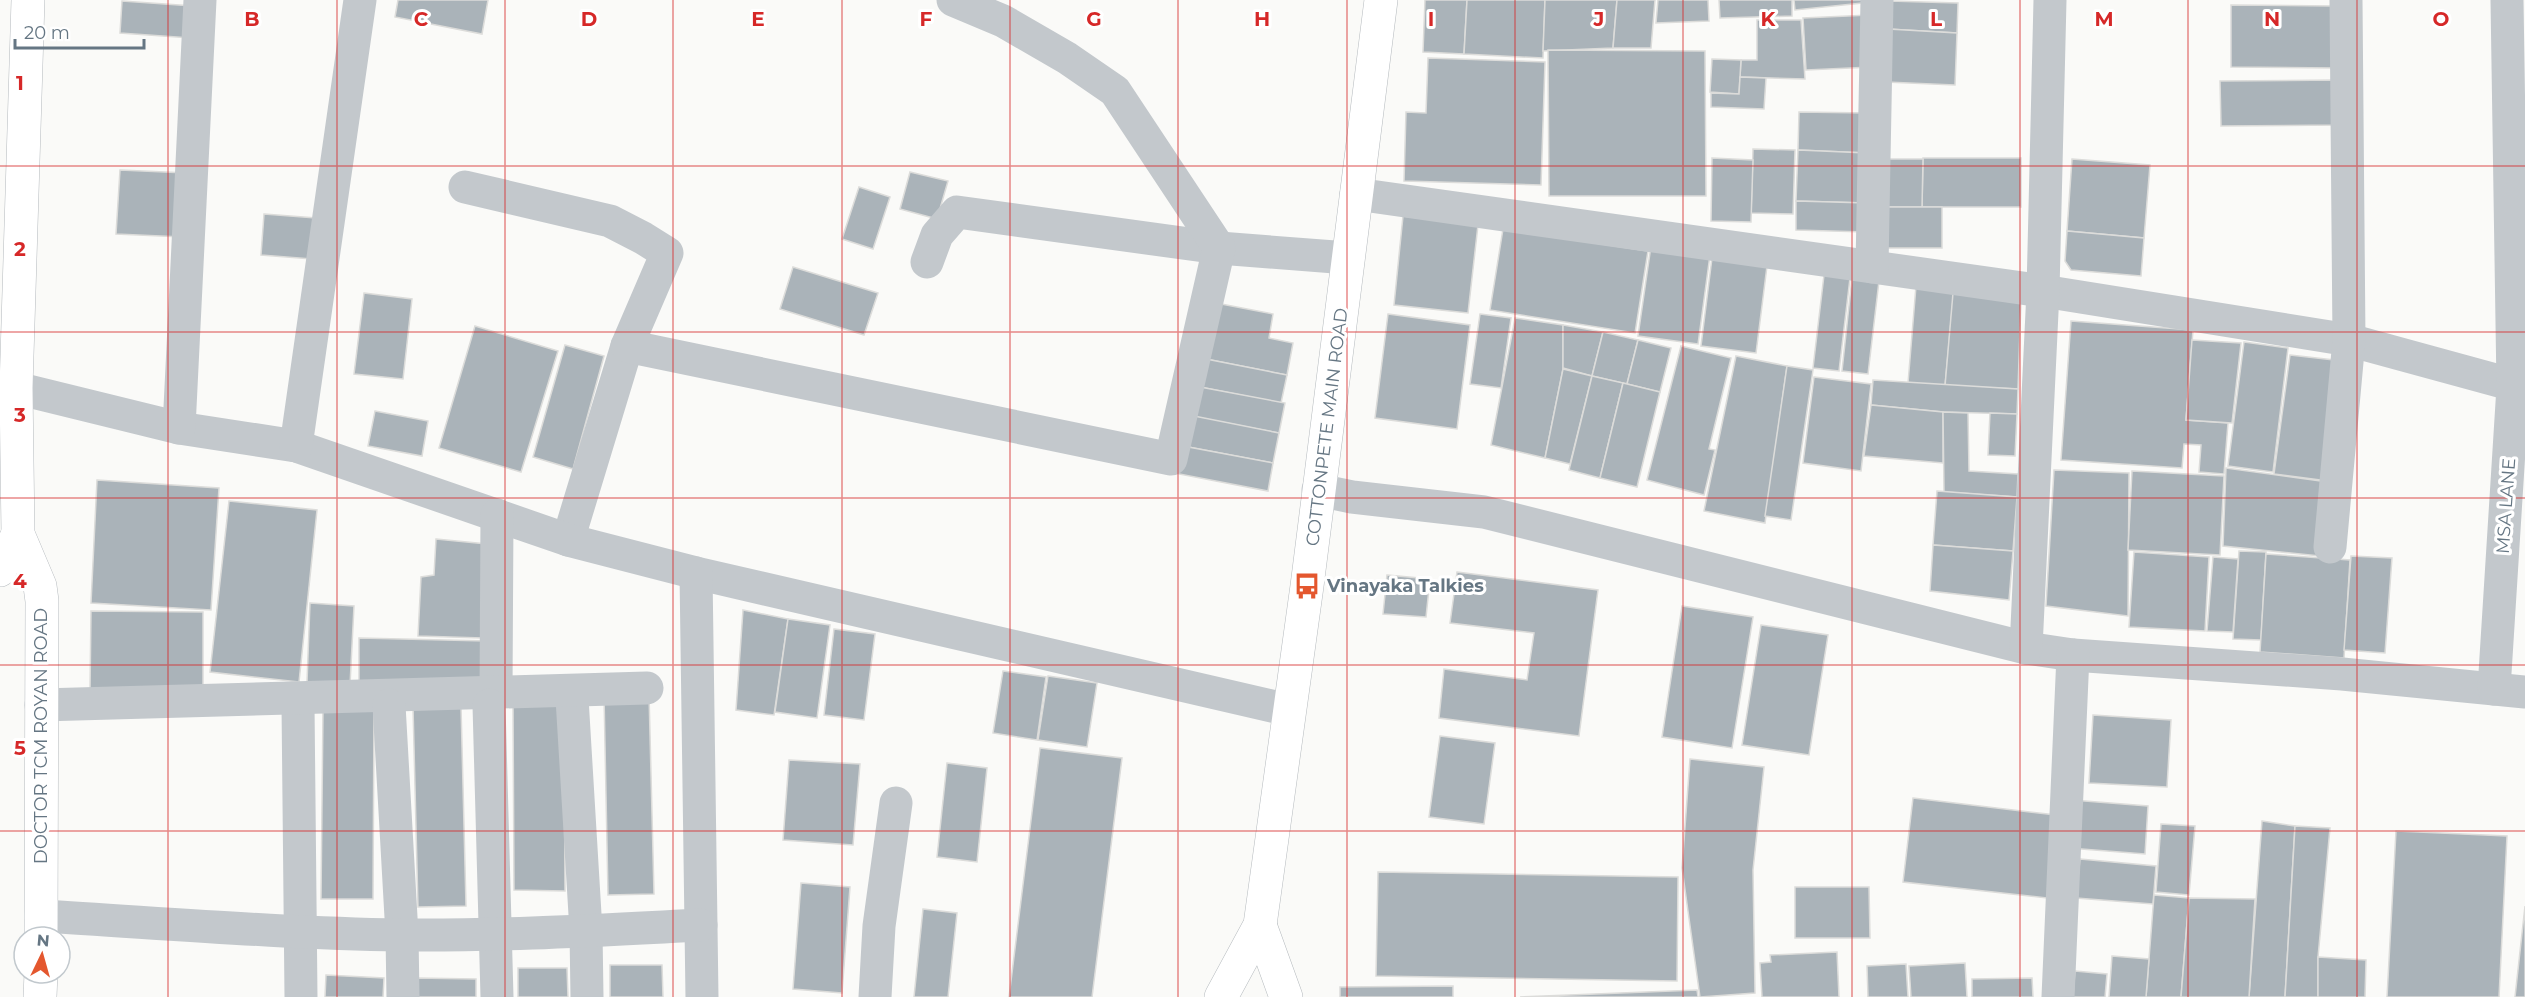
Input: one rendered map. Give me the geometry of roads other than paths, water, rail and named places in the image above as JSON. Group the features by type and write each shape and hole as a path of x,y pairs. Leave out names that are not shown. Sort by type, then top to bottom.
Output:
{"main road":[{"name":"DOCTOR TCM ROYAN ROAD","path":"28,0 8,386 9,535 40,586 41,925"},
{"name":"COTTONPETE MAIN ROAD","path":"1221,997 1260,925 1381,0"},
{"path":"0,570 9,535"},
{"name":"COTTONPETE MAIN ROAD","path":"1260,925 1286,997"}],"street":[{"path":"179,428 200,0"},
{"path":"296,446 360,0"},
{"path":"627,346 1171,459 1218,248 1115,91 1067,58 1003,21 953,0"},
{"path":"1872,267 1878,0"},
{"path":"2026,648 2043,291 2050,0"},
{"path":"2330,547 2349,340 2346,0"},
{"name":"MSA LANE","path":"2507,0 2519,388 2510,691"},
{"path":"465,187 610,221 667,253 627,346 568,540"},
{"path":"1356,194 2043,291 2349,340 2519,388"},
{"path":"927,262 938,235 957,212 1218,248 1348,258"},
{"path":"8,386 179,428 296,446 568,540 696,573 1289,710"},
{"path":"1318,490 1352,497 1484,512 2026,648 2073,656 2342,674 2510,691"},
{"path":"497,515 492,698 497,997"},
{"path":"696,573 702,997"},
{"path":"2058,997 2073,656"},
{"path":"40,705 492,698 647,688"},
{"path":"572,698 586,931 587,997"},
{"path":"298,704 300,997"},
{"path":"389,705 402,935 403,997"},
{"path":"875,997 879,926 896,803"},
{"path":"72,928 402,935 586,931 701,925"}],"place":[{"name":"Vinayaka Talkies","path":"1307,586"}]}
